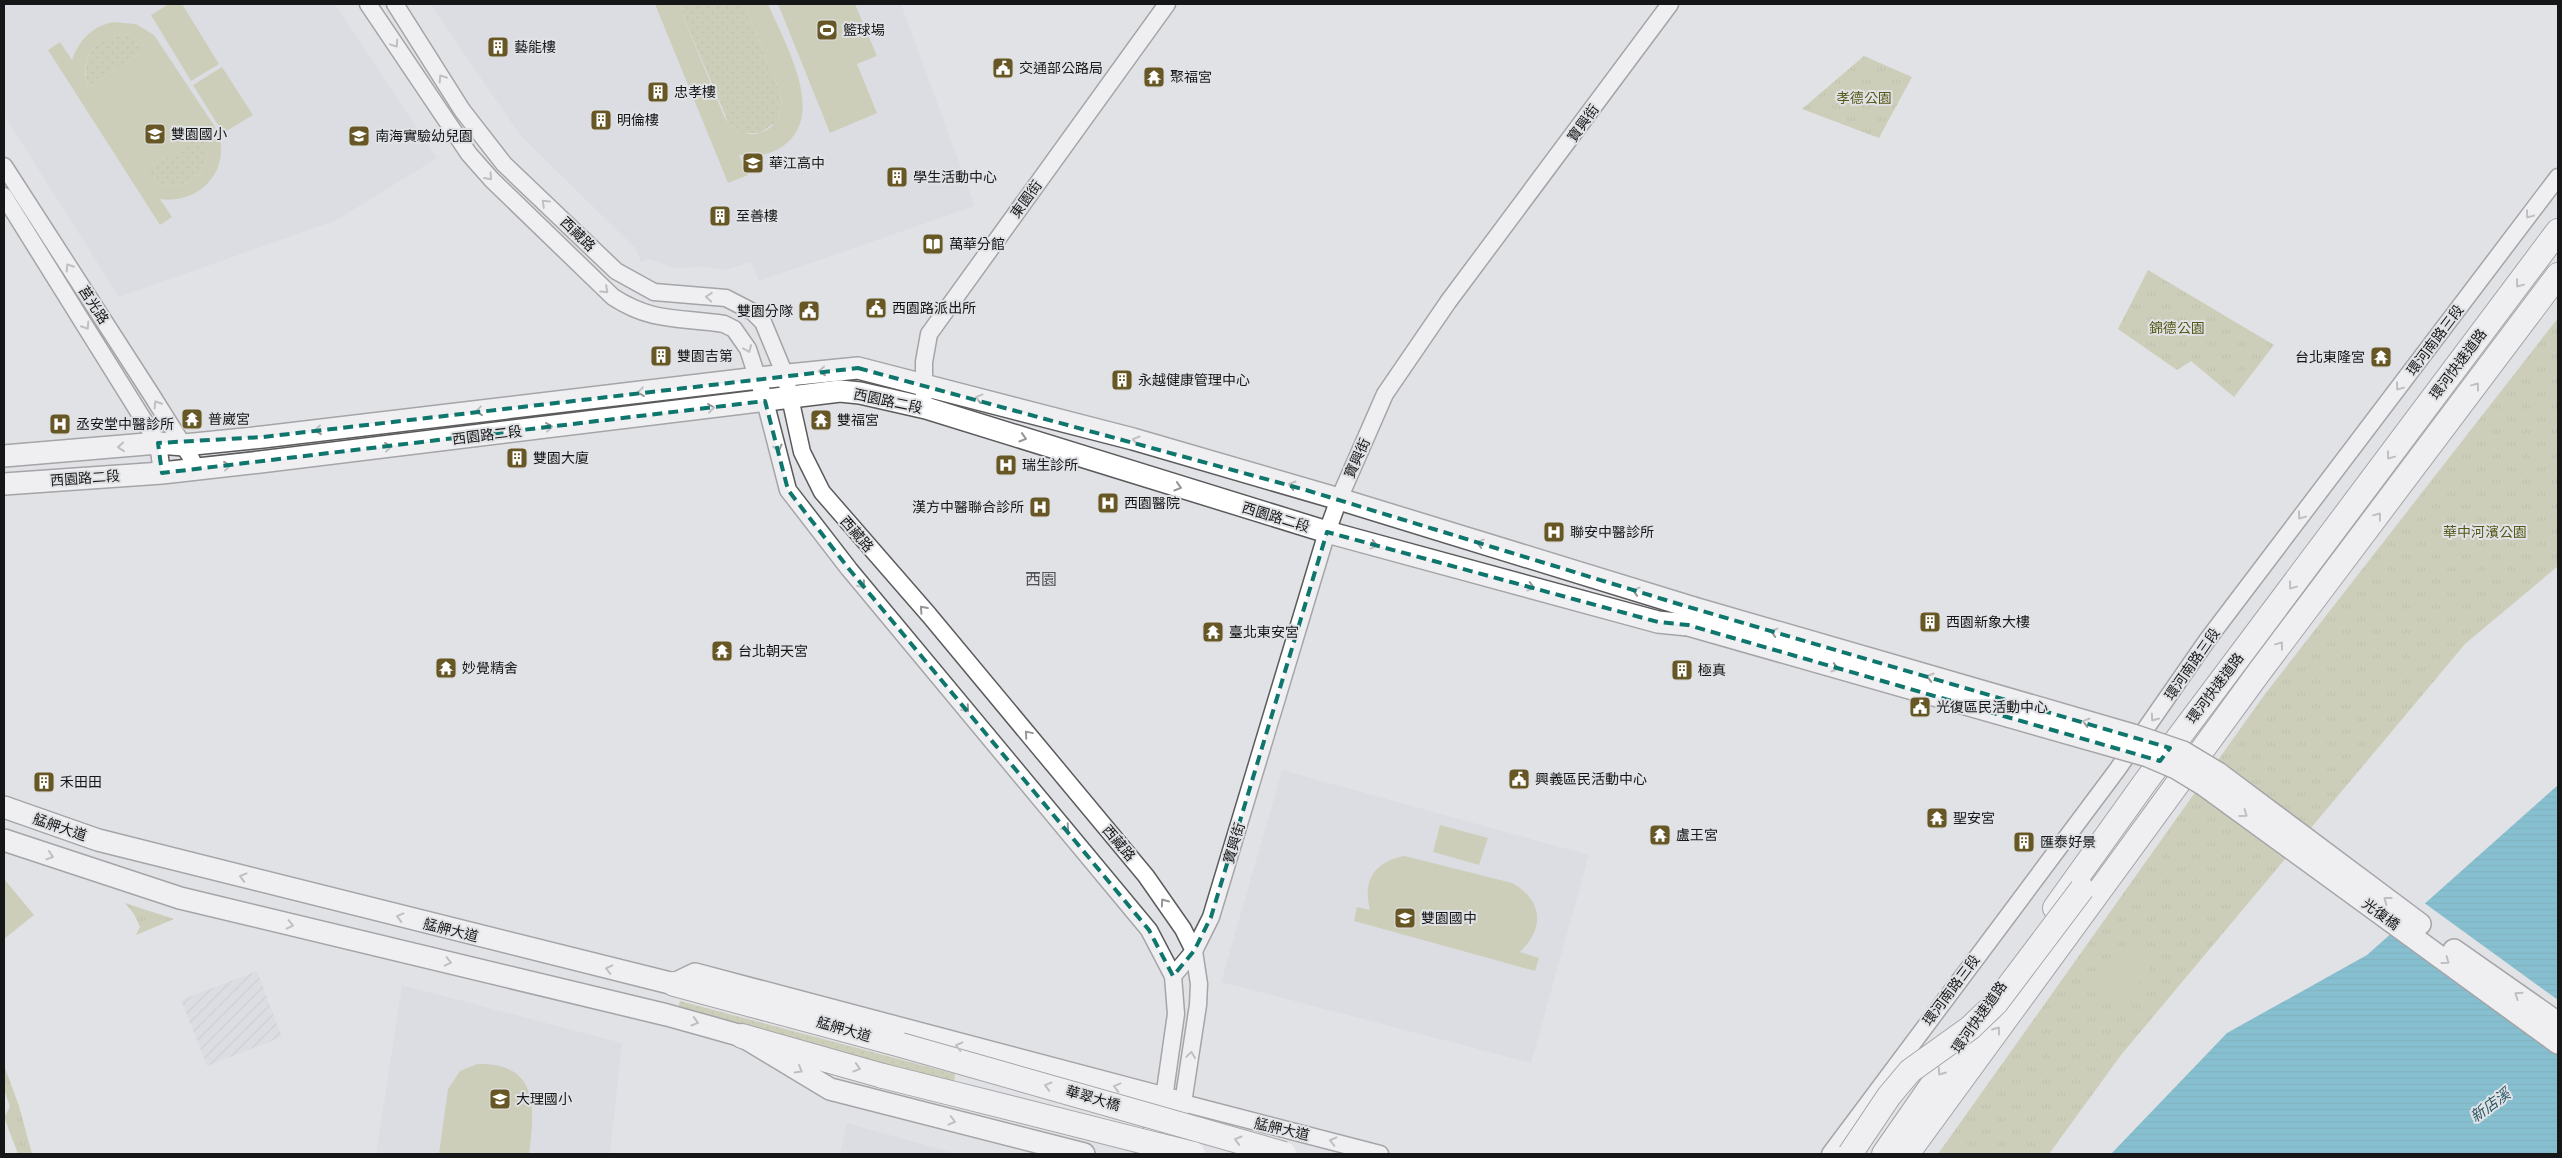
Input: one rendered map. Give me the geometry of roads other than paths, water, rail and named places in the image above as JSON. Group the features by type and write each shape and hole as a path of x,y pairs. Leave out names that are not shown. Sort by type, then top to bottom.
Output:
{"highway":[{"name":"環河快速道路","path":"1884,1154 2096,848 2558,231"},
{"name":"環河快速道路","path":"1907,1154 2260,671 2558,275"},
{"path":"1850,1154 1889,1096 1910,1071 1970,1028 1996,1002 2148,801 2260,671"},
{"name":"艋舺大道","path":"674,984 901,1045"},
{"path":"742,1036 883,1076 1194,1154"},
{"name":"華翠大橋","path":"901,1045 1284,1154"}],"main road":[{"name":"西園路二段","path":"4,456 158,443 184,445 858,368 1133,439 1338,499 1688,613"},
{"name":"西園路二段","path":"4,484 162,473 790,399 840,391 854,392 926,408 1327,532 1658,622 1688,613"},
{"path":"1688,613 2133,735 2211,779"},
{"name":"光復橋","path":"2211,779 2558,1023"},
{"name":"光復橋","path":"2211,779 2558,1043"},
{"name":"艋舺大道","path":"4,807 98,840 674,984"},
{"path":"4,840 180,898 648,1010 742,1036 830,1089 1084,1154"},
{"path":"674,984 695,974 1174,1101"}],"street":[{"name":"西藏路","path":"368,4 469,154 492,180 613,297 630,308 650,316 724,324 734,329 748,348 765,401 788,490 848,569 1149,930 1173,976 1176,1014 1174,1101 1143,1154"},
{"name":"西藏路","path":"395,4 462,110 504,164 616,271 654,292 726,298 753,312 763,322 786,375 802,452 809,470 827,498 929,615 1146,876 1183,929 1194,951 1199,984 1198,1005 1174,1101 1164,1154"},
{"name":"東園街","path":"926,408 923,384 925,346 929,334 1167,4"},
{"name":"寶興街","path":"1173,976 1194,951 1211,917 1327,532 1338,499 1385,394 1448,302 1670,4"},
{"name":"莒光路","path":"4,166 184,445 196,469"},
{"name":"環河南路三段","path":"1830,1154 2117,770 2208,639 2558,177"},
{"name":"莒光路","path":"4,196 158,443"},
{"path":"158,443 162,473"},
{"name":"艋舺大道","path":"1174,1101 1380,1154"}],"water":[{"name":"新店溪","path":"2558,785 2558,1154 2111,1154 2227,1033 2367,955"}],"place":[{"name":"籃球場","path":"827,30"},
{"name":"藝能樓","path":"498,47"},
{"name":"交通部公路局","path":"1003,68"},
{"name":"聚福宮","path":"1154,77"},
{"name":"忠孝樓","path":"658,92"},
{"name":"明倫樓","path":"601,120"},
{"name":"雙園國小","path":"155,134"},
{"name":"南海實驗幼兒園","path":"359,136"},
{"name":"華江高中","path":"753,163"},
{"name":"學生活動中心","path":"897,177"},
{"name":"至善樓","path":"720,216"},
{"name":"萬華分館","path":"933,244"},
{"name":"西園路派出所","path":"876,308"},
{"name":"雙園分隊","path":"809,311"},
{"name":"雙園吉第","path":"661,356"},
{"name":"台北東隆宮","path":"2381,357"},
{"name":"永越健康管理中心","path":"1122,380"},
{"name":"普崴宮","path":"192,419"},
{"name":"雙福宮","path":"821,420"},
{"name":"丞安堂中醫診所","path":"60,424"},
{"name":"雙園大廈","path":"517,458"},
{"name":"瑞生診所","path":"1006,465"},
{"name":"西園醫院","path":"1108,503"},
{"name":"漢方中醫聯合診所","path":"1040,507"},
{"name":"聯安中醫診所","path":"1554,532"},
{"name":"西園新象大樓","path":"1930,622"},
{"name":"臺北東安宮","path":"1213,632"},
{"name":"台北朝天宮","path":"722,651"},
{"name":"妙覺精舍","path":"446,668"},
{"name":"極真","path":"1682,670"},
{"name":"光復區民活動中心","path":"1920,707"},
{"name":"興義區民活動中心","path":"1519,779"},
{"name":"禾田田","path":"44,782"},
{"name":"聖安宮","path":"1937,818"},
{"name":"盧王宮","path":"1660,835"},
{"name":"匯泰好景","path":"2024,842"},
{"name":"雙園國中","path":"1405,918"},
{"name":"大理國小","path":"500,1099"}],"district":[{"name":"西園","path":"1041,579"}],"park label":[{"name":"孝德公園","path":"1864,98"},
{"name":"錦德公園","path":"2177,328"},
{"name":"華中河濱公園","path":"2485,532"}]}
